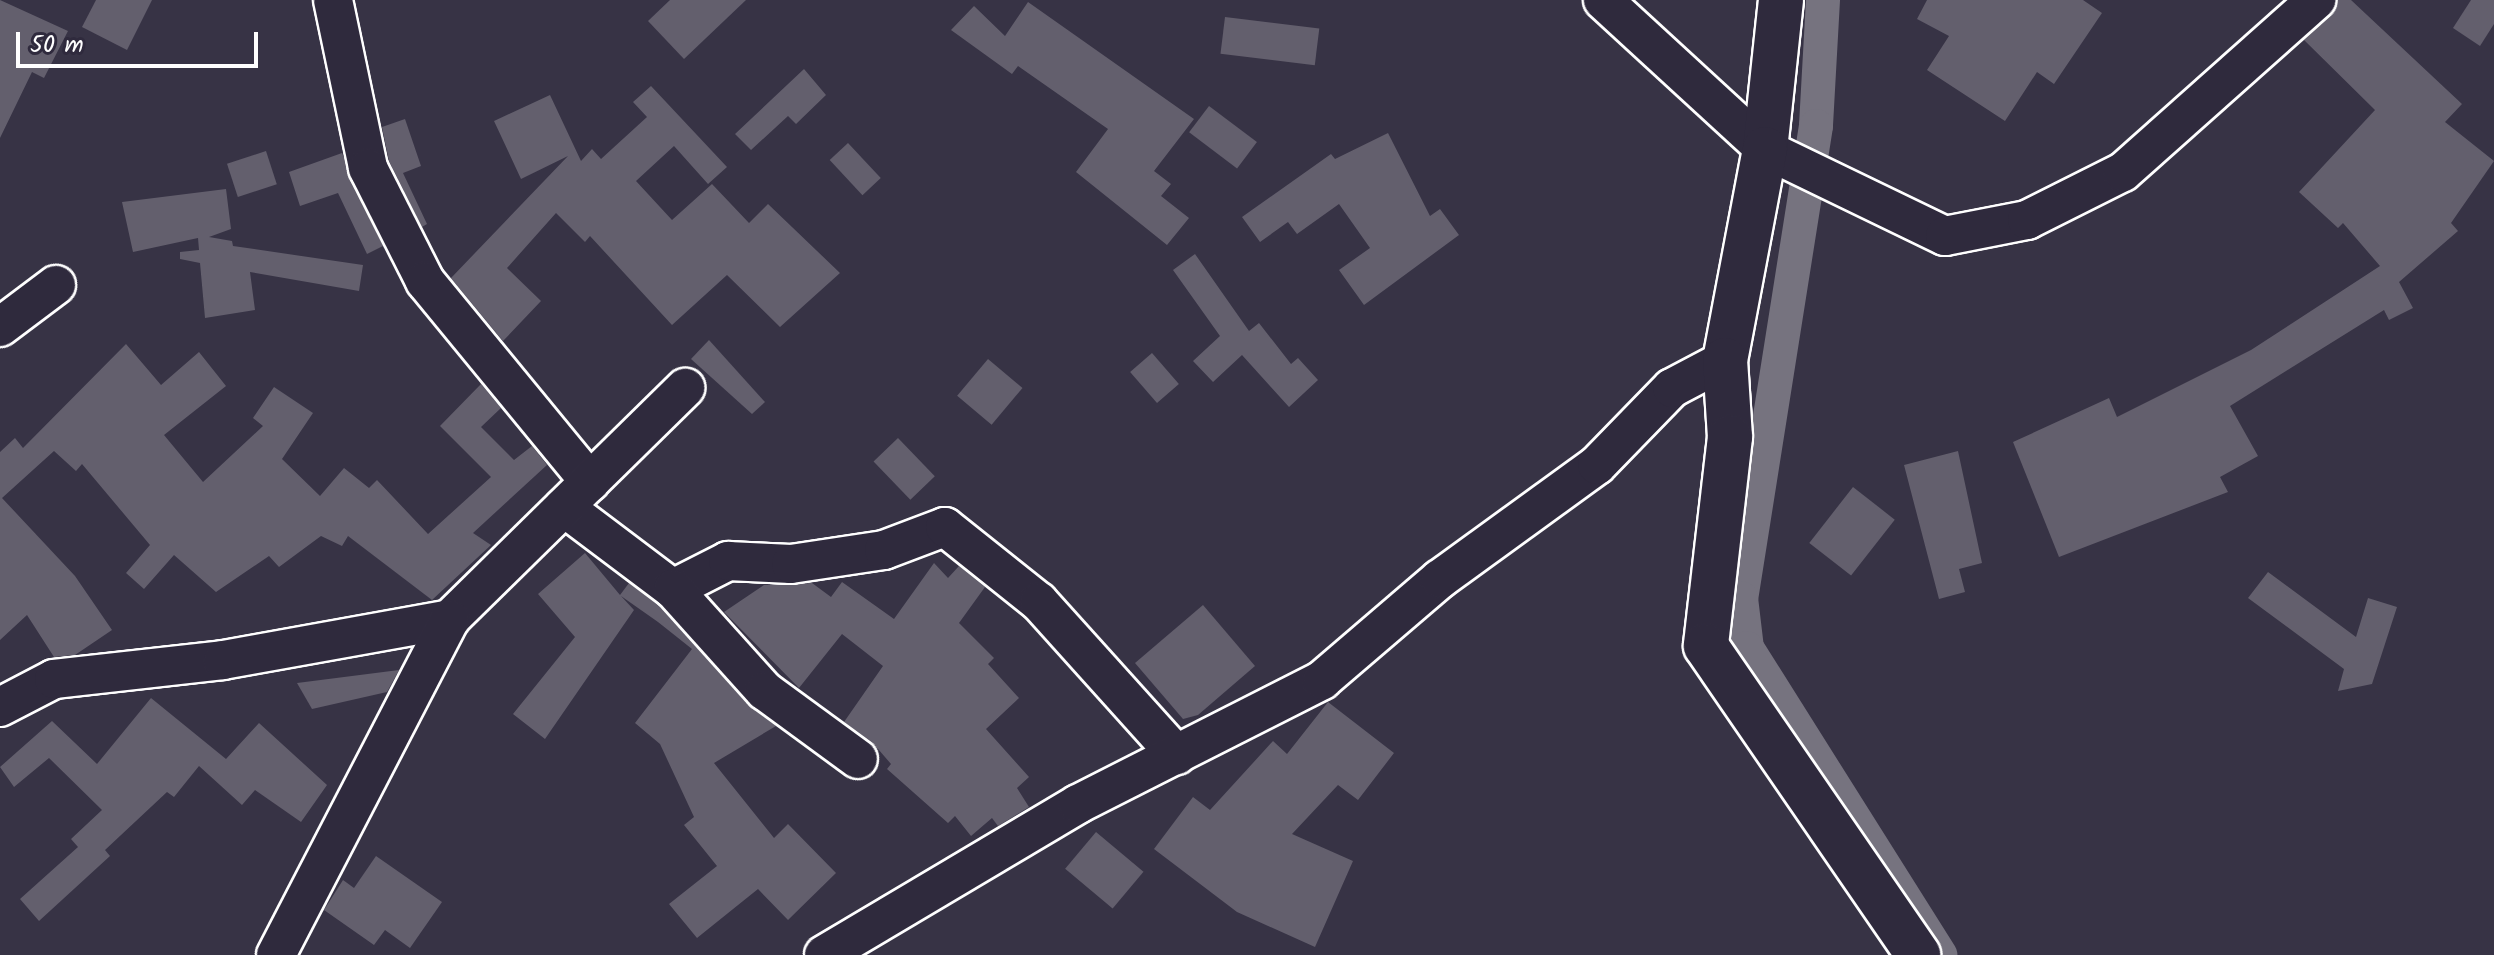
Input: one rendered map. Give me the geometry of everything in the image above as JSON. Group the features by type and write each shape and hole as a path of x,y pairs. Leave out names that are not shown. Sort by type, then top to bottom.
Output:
{"street":[{"path":"333,0 368,168 425,281 577,494 673,589 765,691 858,759"},
{"path":"1603,0 1796,163 1945,236 2027,220 2123,172 2316,0"},
{"path":"1781,0 1796,163 1725,360 1730,437 1706,646 1918,955"},
{"path":"0,327 56,285"},
{"path":"824,955 1078,804 1322,680 1440,579 1597,465 1672,388 1725,360"},
{"path":"276,955 450,619 685,388"},
{"path":"673,589 728,561 791,564 884,550 945,527 1039,602 1177,755"},
{"path":"0,707 54,679 223,660 450,619"}],"building":[{"path":"0,0 68,31 44,78 32,72 0,138"},
{"path":"96,0 152,0 127,50 82,27"},
{"path":"670,0 746,0 684,59 648,21"},
{"path":"1927,0 2083,0 2102,13 2054,84 2037,72 2005,121 1927,70 1949,36 1917,19"},
{"path":"2337,0 2351,0 2462,104 2445,122 2494,161 2451,223 2458,231 2399,282 2413,308 2389,320 2384,310 2230,406 2258,456 2220,477 2228,492 2059,557 2013,442 2109,398 2117,417 2251,350 2380,266 2343,223 2338,228 2299,192 2375,110 2304,40 2331,16"},
{"path":"2471,0 2494,0 2494,24 2480,46 2453,28"},
{"path":"1028,2 1194,119 1154,171 1171,184 1161,196 1189,218 1167,245 1076,172 1108,129 1018,66 1012,74 951,30 974,6 1005,36"},
{"path":"1225,17 1319,29 1315,65 1220,54"},
{"path":"804,69 826,95 796,124 788,116 751,150 735,134"},
{"path":"651,86 727,167 708,184 674,146 636,181 672,220 712,184 749,223 768,204 840,273 780,327 727,275 672,325 590,236 585,242 556,213 507,268 541,301 503,341 451,278 568,156 521,179 494,121 550,95 581,161 592,149 601,159 647,117 633,102"},
{"path":"1209,106 1257,142 1237,168 1189,132"},
{"path":"405,119 421,166 403,173 427,224 422,227 389,161 382,127"},
{"path":"1388,133 1430,216 1440,209 1459,235 1364,305 1339,270 1370,248 1339,204 1297,234 1288,222 1260,242 1242,217 1331,154 1335,159"},
{"path":"848,143 881,178 862,195 830,160"},
{"path":"266,151 277,184 238,197 227,164"},
{"path":"342,153 383,246 367,254 338,193 300,206 289,172"},
{"path":"226,189 231,229 209,237 232,241 233,246 363,265 359,291 250,272 255,310 205,318 200,263 180,259 180,252 199,250 198,238 133,252 122,202"},
{"path":"1195,254 1249,331 1259,323 1291,364 1298,358 1318,380 1289,407 1242,355 1213,382 1193,361 1220,336 1173,270"},
{"path":"709,340 765,402 752,414 691,359"},
{"path":"126,344 161,385 199,352 226,386 164,435 203,482 263,426 253,418 274,387 313,413 282,459 320,496 344,468 369,488 377,480 428,534 491,477 440,426 481,384 501,408 481,427 514,460 532,446 547,465 473,533 491,545 432,600 348,536 342,546 321,536 279,567 269,556 216,592 174,555 144,589 126,573 150,545 82,464 76,471 54,451 2,498 75,576 112,630 75,655 54,657 27,615 0,640 0,452 15,438 23,448"},
{"path":"1152,353 1179,384 1157,403 1130,372"},
{"path":"988,359 1022,388 992,425 957,396"},
{"path":"898,438 935,476 910,500 874,462"},
{"path":"1958,451 1982,563 1959,569 1965,592 1939,599 1904,465"},
{"path":"1853,487 1895,520 1851,576 1809,543"},
{"path":"585,553 620,595 629,583 658,605 749,706 776,726 714,763 774,838 788,824 836,873 788,920 758,889 697,938 669,904 717,866 684,825 694,817 660,744 635,723 692,649 658,622 621,596 634,610 545,739 513,714 575,637 538,594"},
{"path":"934,563 948,578 959,566 985,587 959,623 994,658 988,664 1019,698 986,729 1029,777 1017,788 1029,807 998,826 992,818 971,836 955,816 948,823 887,769 891,764 872,742 844,722 883,666 842,634 799,688 724,612 764,585 812,583 831,597 842,582 894,619"},
{"path":"2268,572 2356,637 2368,598 2397,607 2372,684 2338,691 2344,669 2248,598"},
{"path":"1203,605 1255,666 1198,715 1183,719 1135,663"},
{"path":"399,670 387,692 312,709 297,683"},
{"path":"151,698 226,759 259,723 327,785 301,822 255,790 242,805 199,766 174,797 167,792 105,850 110,856 39,921 20,899 78,847 71,839 102,810 49,758 14,787 0,767 52,721 97,764"},
{"path":"1328,702 1394,753 1358,800 1338,785 1292,834 1353,861 1315,947 1237,912 1154,849 1193,797 1210,810 1273,741 1287,754"},
{"path":"1096,832 1143,872 1113,909 1065,869"},
{"path":"376,856 442,902 410,948 385,930 374,945 324,910 343,880 354,888"}],"waterway":[{"path":"1823,0 1816,126 1741,598 1747,648 1940,955"}]}
